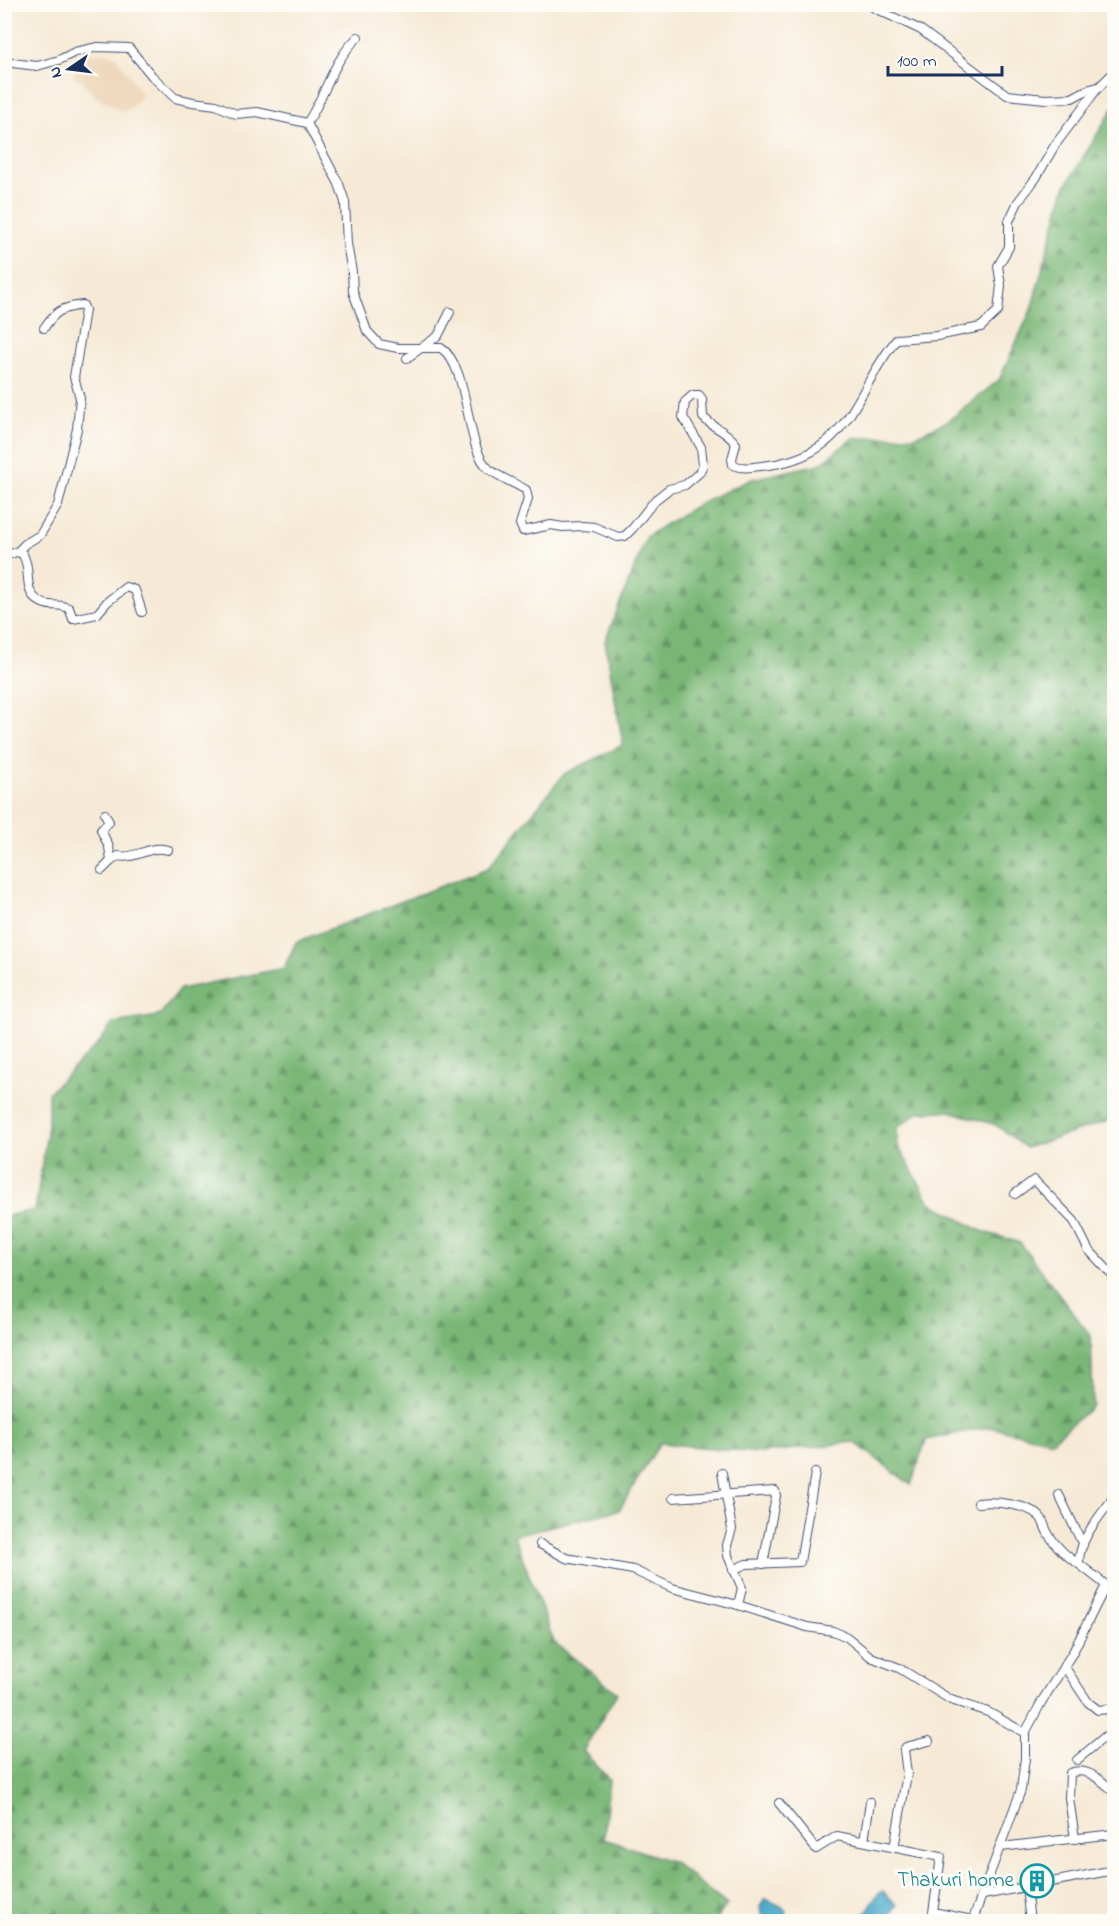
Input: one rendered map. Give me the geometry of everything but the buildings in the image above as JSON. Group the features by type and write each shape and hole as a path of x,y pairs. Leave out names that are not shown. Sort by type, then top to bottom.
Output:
{"street":[{"path":"870,4 921,30 1007,95 1045,99 1072,98 1100,87"},
{"path":"307,123 317,108 336,64 345,49 358,37"},
{"path":"4,62 38,66 59,60 75,52 98,47 129,48 152,76 175,98 216,105 236,114 257,112 307,123 339,184 345,202 353,292 367,332 379,344 398,348 441,348 449,356 466,399 474,440 488,468 526,490 528,499 520,524 524,531 551,525 582,526 594,527 618,537 625,536 633,528 655,500 669,489 685,485 699,473 703,465 701,447 683,417 685,402 693,395 699,395 702,399 703,417 710,424 728,433 736,444 732,459 733,465 748,468 789,462 830,440 858,403 884,355 897,339 937,336 981,327 999,311 1001,286 998,266 1009,247 1009,221 1018,202 1036,178 1055,145 1114,72"},
{"path":"4,556 17,552 40,535 58,506 77,429 80,398 74,377 85,310 83,305 60,310 51,317 44,328"},
{"path":"408,358 438,336 450,312"},
{"path":"17,552 23,554 27,567 27,583 33,597 46,605 59,604 69,608 73,619 97,614 107,602 126,587 135,590 142,612"},
{"path":"105,814 109,822 101,830 109,847 111,861"},
{"path":"102,870 118,856 127,858 162,848 168,850"},
{"path":"1015,1194 1034,1180 1074,1221 1088,1249 1114,1277"},
{"path":"722,1473 732,1529 727,1545 728,1556 742,1588 738,1605"},
{"path":"733,1570 746,1564 800,1562 815,1473"},
{"path":"673,1498 775,1491 763,1564"},
{"path":"1059,1495 1083,1545"},
{"path":"1079,1564 1078,1556 1083,1545 1098,1518 1114,1497"},
{"path":"978,1503 994,1501 1036,1513 1042,1518 1050,1538 1069,1557 1114,1591"},
{"path":"540,1544 566,1558 633,1570 672,1587 847,1637 871,1657 898,1668 951,1700 988,1712 1025,1733"},
{"path":"779,1803 816,1849 837,1836 941,1857 933,1912 972,1921 1021,1790 1025,1733 1073,1652 1106,1585"},
{"path":"1064,1666 1088,1702 1098,1710 1108,1709 1114,1717"},
{"path":"1077,1760 1114,1729"},
{"path":"894,1848 907,1774 904,1750 906,1747 929,1741"},
{"path":"1075,1839 1069,1797 1070,1773 1073,1771 1086,1772 1114,1791"},
{"path":"864,1841 870,1802"},
{"path":"1001,1847 1114,1834"},
{"path":"983,1895 1114,1870"},
{"path":"1026,1887 1030,1922"}],"shaded area":[{"path":"101,53 115,55 142,94 131,108 123,112 94,95 82,80 73,76 75,56"}],"green space":[{"path":"1114,107 1114,1119 1026,1148 996,1125 950,1111 919,1112 897,1128 898,1146 930,1202 979,1230 1020,1243 1091,1336 1093,1406 1052,1441 989,1427 926,1440 911,1485 854,1442 760,1453 660,1443 619,1510 514,1535 554,1642 617,1693 583,1751 609,1779 604,1839 673,1862 727,1905 715,1921 5,1921 5,1216 35,1210 48,1126 48,1093 99,1043 113,1023 159,1016 180,989 284,968 296,942 488,868 564,774 623,745 605,641 647,536 700,503 752,479 820,464 853,438 915,436 948,421 999,380 1031,310 1065,187"}],"water":[{"path":"883,1891 897,1905 885,1921 856,1921 866,1913 878,1893"},
{"path":"765,1899 781,1906 786,1911 783,1920 774,1921 761,1914 760,1907"}],"place":[{"name":"Thakuri home","path":"1037,1881"}]}
